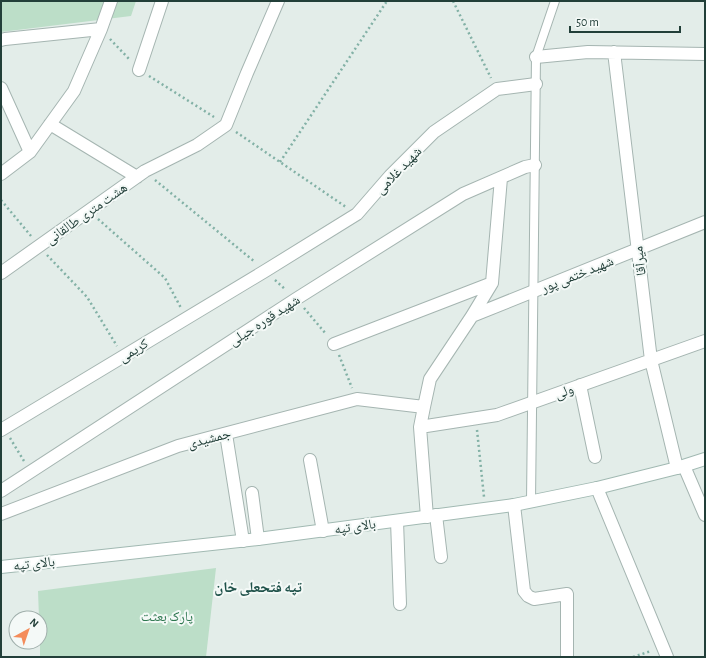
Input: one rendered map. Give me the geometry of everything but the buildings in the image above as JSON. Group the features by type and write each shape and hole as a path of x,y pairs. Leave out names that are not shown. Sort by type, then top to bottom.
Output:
{"street":[{"path":"1,174 30,152 74,91 101,29 111,1"},
{"path":"139,70 162,1"},
{"name":"هشت متری طالقانی","path":"1,273 141,174 197,145 226,125 278,1"},
{"path":"1,40 101,29"},
{"path":"536,57 588,52 705,54"},
{"name":"میرآقا","path":"614,52 651,360 680,467 705,515"},
{"name":"شهید غلامی","path":"265,271 357,214 390,176 434,132 497,89 536,84"},
{"path":"1,88 30,152"},
{"path":"50,124 141,174"},
{"name":"شهید قوره جیلی","path":"1,491 296,299 464,194 525,167 535,165"},
{"path":"441,557 432,516 420,427 430,379 492,283 501,178"},
{"name":"شهید ختمی پور","path":"472,316 705,222"},
{"name":"کریمی","path":"2,429 265,271"},
{"path":"334,344 492,283"},
{"name":"ولی","path":"420,427 497,415 705,341"},
{"path":"580,385 595,457"},
{"name":"جمشیدی","path":"1,514 178,446 357,399 424,407"},
{"path":"226,434 243,541"},
{"name":"بالای تپه","path":"1,567 243,541 486,510 598,488 705,459"},
{"path":"310,460 323,531"},
{"path":"598,488 665,652"},
{"path":"252,494 258,539"},
{"path":"514,505 524,591 528,596 534,598 567,594 567,657"},
{"path":"397,521 400,604"}],"lane":[{"path":"531,502 536,57 555,1"}],"path":[{"path":"280,162 387,1"},
{"path":"453,1 497,89"},
{"path":"141,174 265,271 296,299 334,344 357,399"},
{"path":"1,200 39,246 87,297 123,356"},
{"path":"89,211 165,278 186,318"},
{"path":"476,418 486,510"},
{"path":"2,429 31,471"},
{"path":"633,657 665,652"}],"green space":[{"path":"1,1 136,1 131,16 1,32"},
{"name":"پارک بعثت","path":"216,568 206,657 40,657 40,650 48,650 48,610 39,610 38,591"}],"district":[{"name":"تپه فتحعلی خان","path":"258,587"}]}
